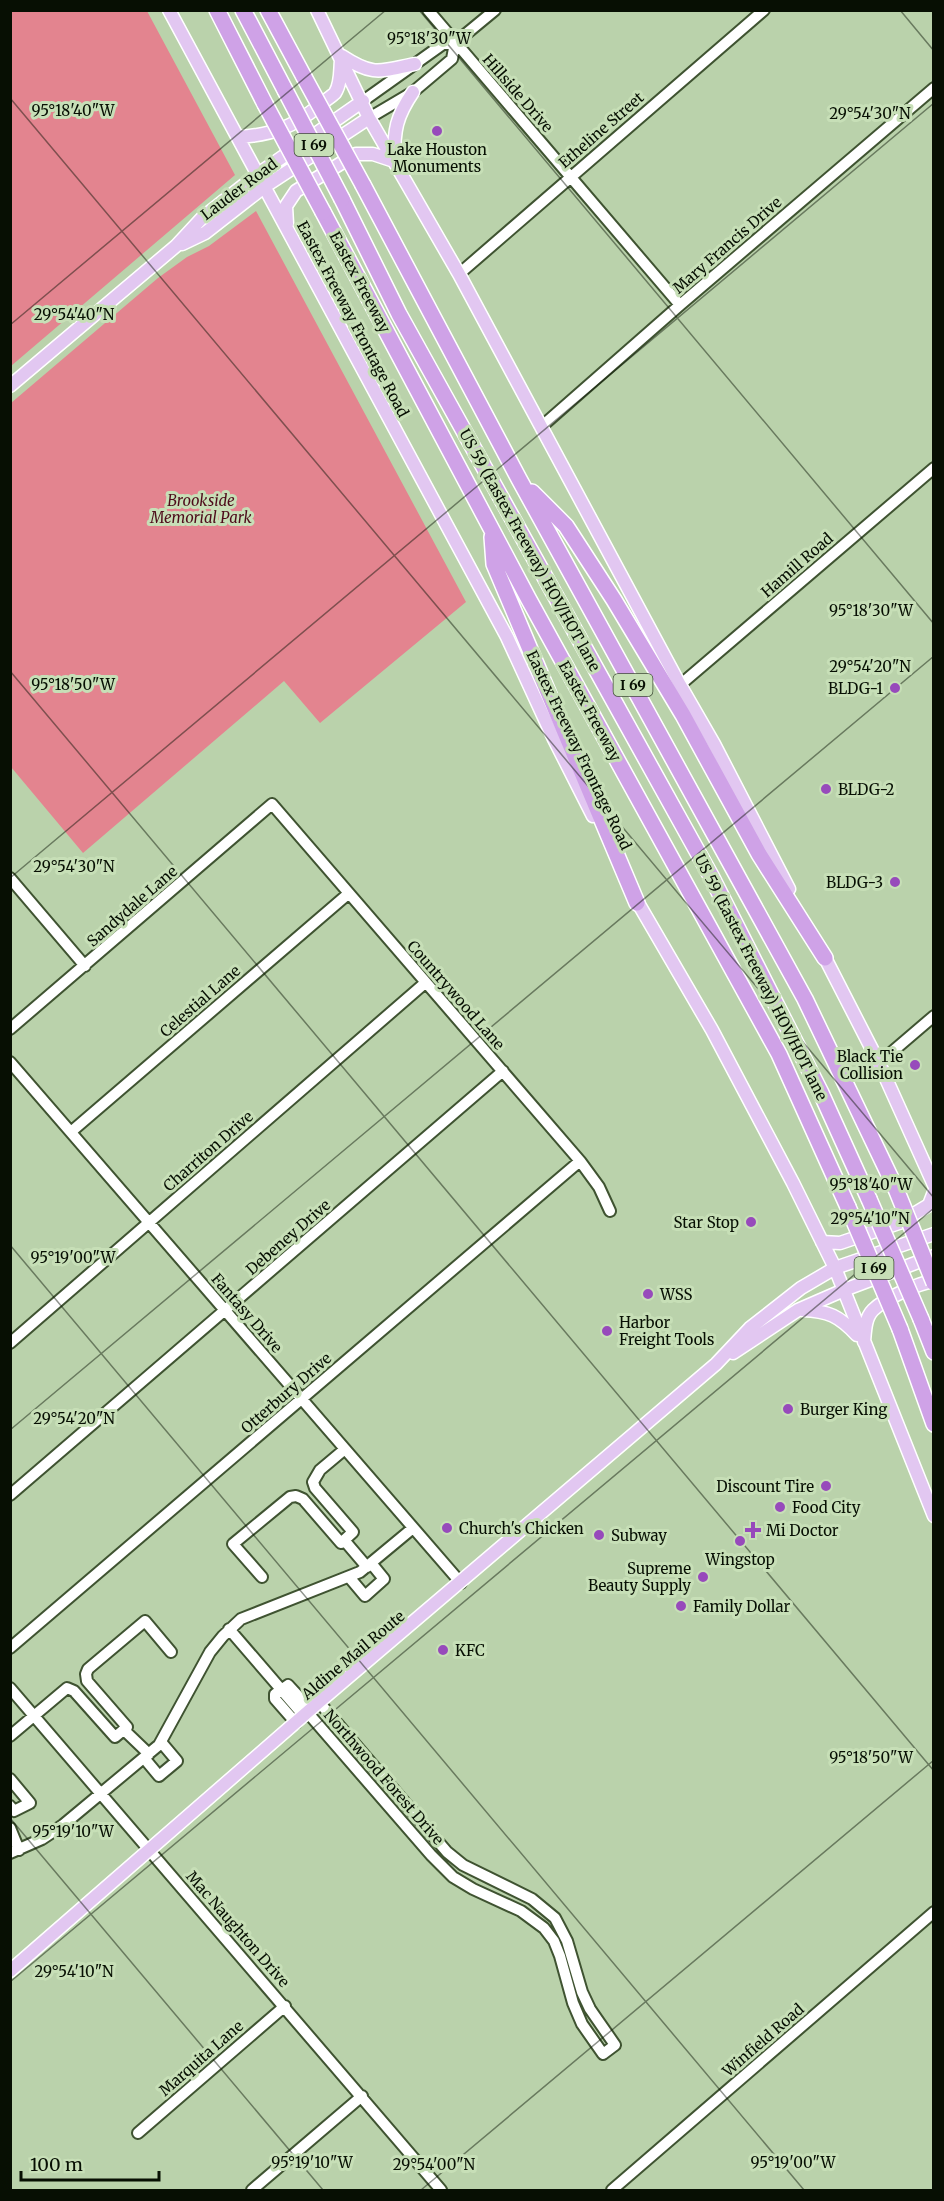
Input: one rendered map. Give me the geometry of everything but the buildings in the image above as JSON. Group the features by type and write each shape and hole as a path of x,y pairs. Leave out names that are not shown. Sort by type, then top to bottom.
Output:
{"highway":[{"name":"Eastex Freeway","path":"217,10 491,528 779,1054 900,1329 933,1424"},
{"name":"US 59 (Eastex Freeway) HOV/HOT lane","path":"243,10 399,314 711,876 821,1094 870,1199 933,1352"},
{"name":"I 69","path":"268,10 519,479 805,999 896,1189 933,1282"},
{"path":"519,479 566,526 614,600 688,725 759,854 825,958"},
{"path":"491,528 494,564 637,903"}],"main road":[{"name":"Eastex Freeway Frontage Road","path":"169,10 507,637 554,739 637,903 712,1030 796,1188 835,1268 933,1516"},
{"path":"317,10 369,117 459,274 714,744 879,1063 932,1181"},
{"path":"238,137 275,133 292,125 313,110 335,92 340,78 341,56"},
{"path":"341,56 369,71 381,72 415,64"},
{"path":"394,161 396,125 400,110 412,92"},
{"name":"Lauder Road","path":"10,386 176,246 202,218 258,174 363,101"},
{"name":"Lauder Road","path":"176,246 206,233 264,187 369,117"},
{"path":"287,228 286,206 297,190 356,154 373,154 394,161"},
{"path":"822,1242 840,1243 900,1223 928,1204 933,1192"},
{"name":"Aldine Mail Route","path":"10,1971 716,1364 750,1328 801,1288 835,1268 933,1234"},
{"name":"Aldine Mail Route","path":"716,1364 798,1310 933,1256"},
{"path":"864,1343 866,1322 873,1310 895,1296 933,1282"},
{"path":"798,1310 828,1313 844,1321 864,1343"}],"street":[{"name":"Hillside Drive","path":"428,10 680,305"},
{"name":"Lauder Road","path":"363,101 443,44 455,43 495,10"},
{"name":"Etheline Street","path":"459,274 764,10"},
{"name":"Lauder Road","path":"369,117 412,92 452,59 455,43"},
{"name":"Mary Francis Drive","path":"541,427 933,88"},
{"name":"Hamill Road","path":"680,685 933,468"},
{"name":"Countrywood Lane","path":"272,804 580,1161 599,1187 610,1211"},
{"name":"Sandydale Lane","path":"10,1029 272,804"},
{"path":"10,878 85,966"},
{"name":"Celestial Lane","path":"72,1131 348,894"},
{"name":"Charriton Drive","path":"10,1343 425,983"},
{"path":"879,1063 933,1016"},
{"name":"Fantasy Drive","path":"10,1062 461,1583"},
{"name":"Debeney Drive","path":"10,1495 503,1071"},
{"name":"Otterbury Drive","path":"10,1648 580,1161"},
{"path":"262,1577 233,1544 286,1499 296,1496 303,1499 340,1543 352,1532 315,1488 313,1482 316,1474 345,1449"},
{"path":"303,1499 315,1488"},
{"path":"10,1828 15,1851 53,1833 161,1742 210,1652 229,1629 247,1616 349,1577 369,1565 413,1528"},
{"path":"344,1540 384,1579 365,1596 349,1577"},
{"path":"10,1736 65,1688 74,1691 115,1737 127,1727 87,1681 88,1669 145,1621 171,1652"},
{"path":"229,1629 281,1689"},
{"path":"74,1691 87,1681"},
{"path":"288,1685 308,1713 275,1698 275,1694 288,1685"},
{"name":"Mac Naughton Drive","path":"10,1688 362,2096 437,2189"},
{"name":"Northwood Forest Drive","path":"308,1713 447,1852 463,1865 532,1899 555,1918 567,1941 582,1992 590,2009 615,2045 603,2054 582,2024 573,2003 554,1941 544,1928 521,1911 453,1877 308,1713"},
{"path":"124,1730 159,1776 177,1761 161,1742"},
{"path":"10,1779 30,1803 12,1810"},
{"name":"Northwood Forest Drive","path":"438,1862 447,1852"},
{"name":"Winfield Road","path":"612,2190 933,1912"},
{"path":"544,1928 555,1918"},
{"name":"Marquita Lane","path":"138,2133 285,2006"},
{"path":"252,2190 362,2096"}],"green space":[{"path":"11,10 147,11 235,175 11,366"},
{"name":"Brookside Memorial Park","path":"256,211 466,602 320,723 284,681 83,853 11,767 11,403 158,278 187,257 209,246"}],"place":[{"name":"Lake Houston Monuments","path":"437,131"},
{"name":"BLDG-1","path":"895,688"},
{"name":"BLDG-2","path":"826,789"},
{"name":"BLDG-3","path":"895,882"},
{"name":"Black Tie Collision","path":"915,1065"},
{"name":"Star Stop","path":"751,1222"},
{"name":"WSS","path":"648,1294"},
{"name":"Harbor Freight Tools","path":"607,1331"},
{"name":"Burger King","path":"788,1409"},
{"name":"Discount Tire","path":"826,1486"},
{"name":"Food City","path":"780,1507"},
{"name":"Church's Chicken","path":"447,1528"},
{"name":"Mi Doctor","path":"753,1530"},
{"name":"Subway","path":"599,1535"},
{"name":"Wingstop","path":"740,1541"},
{"name":"Supreme Beauty Supply","path":"703,1577"},
{"name":"Family Dollar","path":"681,1606"},
{"name":"KFC","path":"443,1650"}]}
